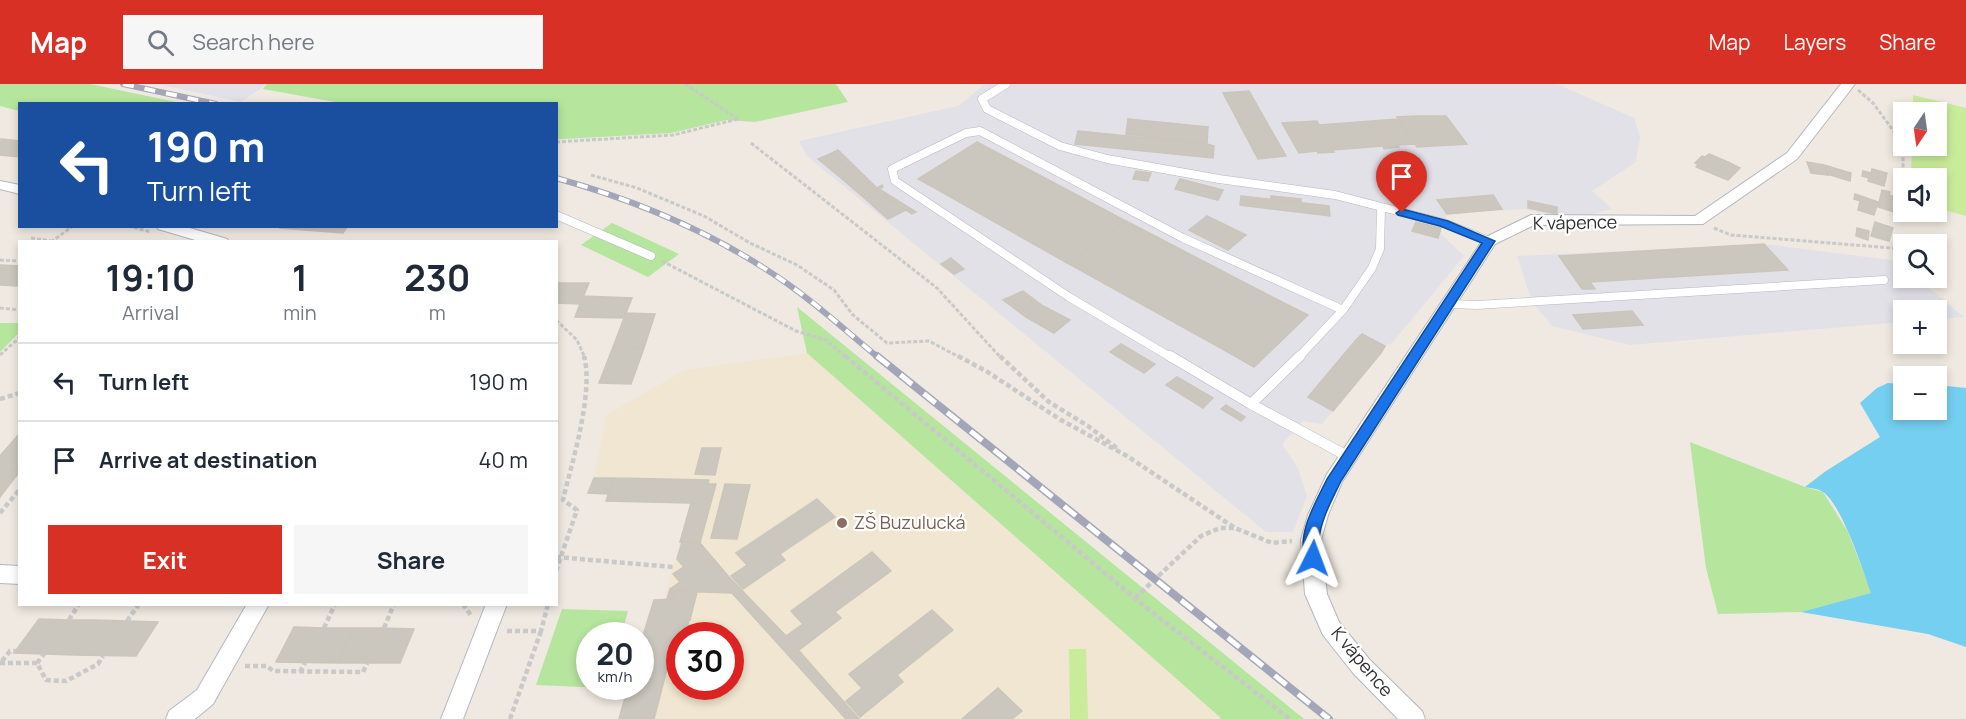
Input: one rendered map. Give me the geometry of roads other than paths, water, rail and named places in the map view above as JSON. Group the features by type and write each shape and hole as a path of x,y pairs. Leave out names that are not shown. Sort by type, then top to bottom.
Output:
{"street":[{"name":"K vápence","path":"1414,719 1361,666 1332,628 1316,594 1311,540 1318,515 1330,488 1489,241 1531,220 1698,221 1792,156 1850,84"},
{"path":"0,185 18,190"},
{"path":"170,228 215,240"},
{"path":"0,574 18,574"},
{"path":"177,719 205,697 258,606"},
{"path":"452,719 496,606"}],"lane":[{"path":"1006,84 982,99 987,109 1060,146 1107,159 1219,179 1335,195 1444,223 1489,241"},
{"path":"1343,310 1183,238 980,130 966,133 892,169 895,181 1069,297 1251,404 1349,457"},
{"path":"1251,404 1343,310 1365,282 1381,248 1381,207"},
{"path":"558,216 651,255"},
{"path":"1450,304 1477,305 1884,280"}],"water":[{"path":"1893,383 1893,420 1947,420 1947,386 1966,388 1966,647 1928,634 1801,612 1871,593 1851,539 1837,510 1823,492 1805,487 1880,437 1860,403 1877,388"}],"railway":[{"path":"123,84 207,102"},
{"path":"558,179 644,208 729,247 795,289 879,358"},
{"path":"877,356 1329,719"}],"place":[{"name":"ZŠ Buzulucká","path":"842,523"}]}
